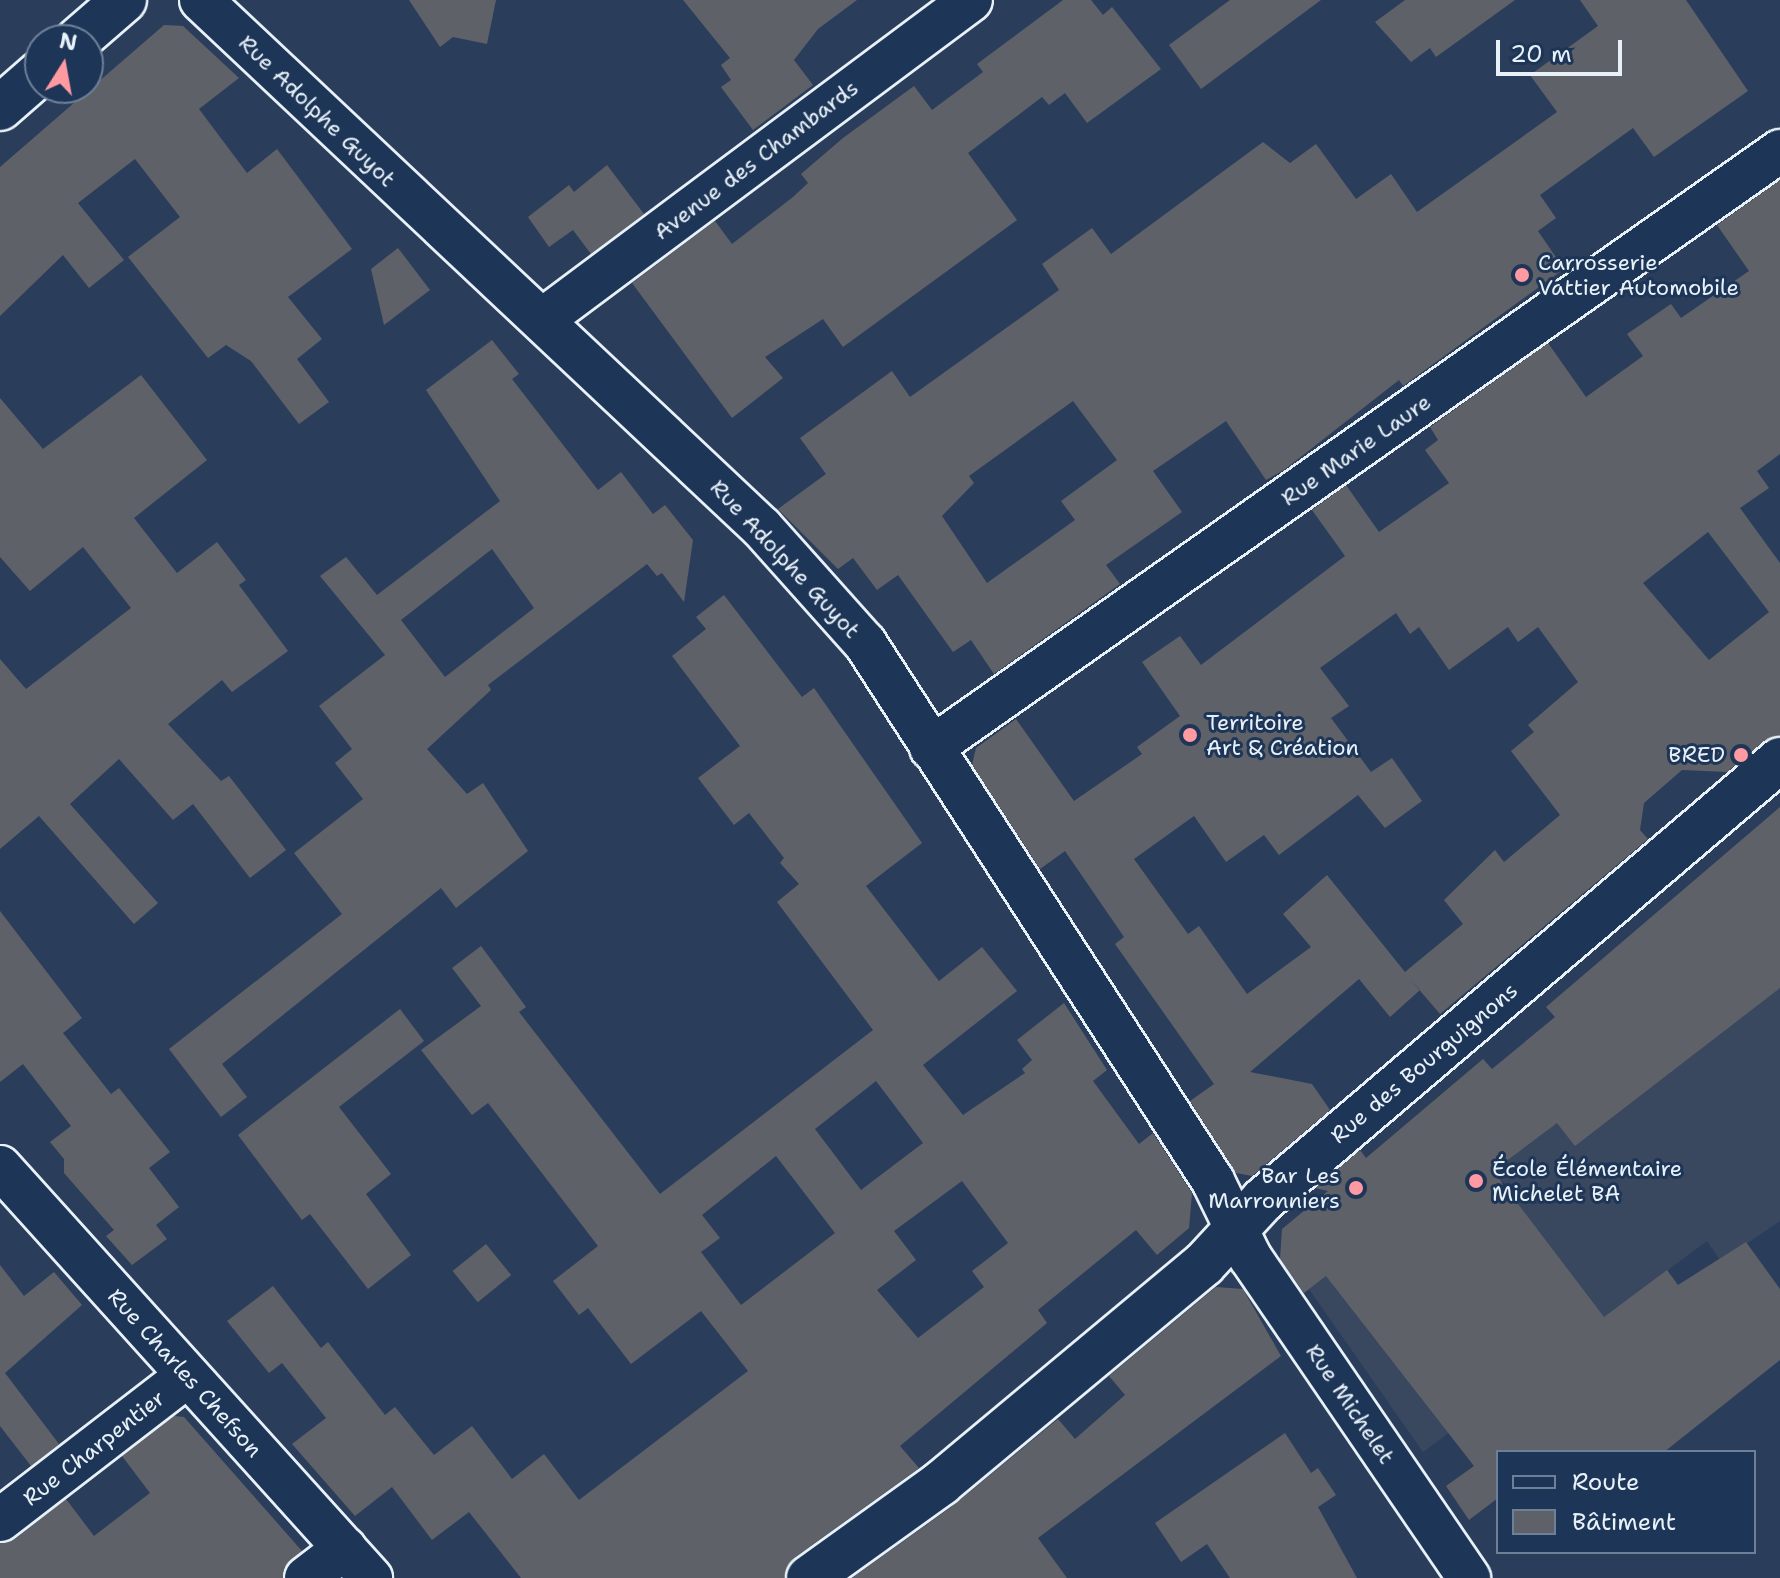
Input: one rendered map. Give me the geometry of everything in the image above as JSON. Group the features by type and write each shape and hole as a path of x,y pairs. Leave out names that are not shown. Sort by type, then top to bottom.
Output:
{"main road":[{"path":"96,24 124,0"},
{"path":"0,108 24,87"},
{"name":"Rue des Bourguignons","path":"809,1578 953,1473 1204,1264 1235,1228 1780,760"}],"street":[{"name":"Rue Adolphe Guyot","path":"201,0 762,528 865,643 1213,1181 1235,1228"},
{"name":"Avenue des Chambards","path":"542,320 971,0"},
{"name":"Rue Marie Laure","path":"931,748 1780,151"},
{"name":"Rue Charles Chefson","path":"0,1167 358,1563"},
{"name":"Rue Michelet","path":"1235,1228 1469,1578"},
{"name":"Rue Charpentier","path":"0,1520 187,1376"},
{"path":"306,1578 358,1563"}],"shaded area":[{"path":"1780,934 1780,1221 1721,1261 1707,1241 1423,1452 1309,1289"}],"building":[{"path":"409,0 496,0 487,44 453,37 440,47"},
{"path":"683,0 857,0 818,29 794,60 813,85 753,130 721,87 731,80 721,65 730,58"},
{"path":"1063,0 1091,0 1103,15 1112,7 1161,69 1087,123 1065,93 1049,105 1042,97 968,153 1017,220 843,347 823,319 765,357 783,378 732,418 632,283 715,221 732,244 808,183 801,174 843,138 914,86 932,110 983,72 977,64"},
{"path":"1230,0 1321,0 1201,89 1169,45"},
{"path":"1405,0 1515,0 1436,57 1430,48 1411,62 1375,22"},
{"path":"1580,0 1686,0 1748,91 1654,157 1633,128 1540,195 1556,218 1538,231 1564,269 1403,386 1399,380 1284,470 1266,480 1226,421 1153,471 1182,512 1106,565 1120,584 994,674 971,640 953,652 898,575 877,590 853,558 838,569 778,509 826,474 800,438 892,371 910,397 1059,290 1042,264 1092,228 1111,254 1263,142 1290,163 1316,144 1356,199 1391,174 1417,212 1557,112 1530,75 1598,26","holes":["1073,401 1117,460 1061,501 1075,520 987,583 942,516 974,483 969,476"]},
{"path":"164,25 183,26 239,78 199,109 247,173 277,149 352,249 288,297 322,339 297,359 329,402 299,424 251,361 226,345 208,358 128,257 180,217 135,159 78,203 124,260 89,288 63,255 0,316 0,167 73,104 104,104 104,77"},
{"path":"607,165 644,214 591,254 573,230 549,247 528,217 569,185 574,192"},
{"path":"1780,180 1780,454 1757,471 1769,488 1740,508 1780,563 1780,736 1764,741 1727,772 1682,770 1644,803 1640,830 1648,839 1440,1014 1420,990 1390,1017 1359,979 1250,1072 1312,1084 1330,1110 1252,1176 1236,1173 1190,1101 1214,1084 1115,944 1124,937 1065,851 1040,869 972,765 976,748 1016,719 1074,801 1142,754 1137,747 1180,716 1142,662 1180,636 1201,665 1345,556 1312,510 1346,485 1379,532 1449,483 1425,450 1438,440 1430,427 1548,343 1586,397 1643,356 1627,334 1671,304 1681,318 1749,271 1717,225","holes":["1708,532 1769,612 1709,660 1643,583","1396,613 1410,634 1419,627 1449,670 1508,627 1518,642 1538,627 1578,682 1528,725 1534,732 1511,751 1560,815 1504,862 1495,850 1444,900 1463,924 1405,972 1327,875 1283,914 1311,947 1247,994 1199,926 1188,934 1134,859 1194,816 1226,862 1264,835 1279,855 1358,795 1385,828 1422,801 1392,758 1371,772 1331,718 1349,706 1320,668"]},
{"path":"398,248 430,290 384,325 371,269"},
{"path":"492,340 519,374 512,379 598,490 621,472 653,514 665,505 693,540 684,602 662,573 657,576 647,564 488,685 491,690 427,749 467,794 483,783 528,851 456,908 441,888 222,1064 247,1097 221,1117 169,1049 342,914 294,853 363,799 335,763 352,749 319,706 385,655 320,576 346,557 377,595 500,501 426,390","holes":["492,549 534,608 445,677 401,620"]},
{"path":"141,375 207,460 134,518 177,573 217,542 246,580 239,585 288,651 232,692 222,680 168,724 221,781 229,776 286,850 250,878 193,804 173,820 119,759 70,804 158,903 134,924 39,816 0,849 0,659 26,689 131,608 83,547 30,591 0,557 0,398 43,449"},
{"path":"724,595 802,697 814,688 922,843 866,886 939,981 982,947 1017,991 923,1065 963,1115 1025,1073 1022,1069 1032,1060 1017,1040 1064,1003 1107,1070 1093,1081 1139,1144 1153,1133 1192,1193 1189,1228 1157,1255 1136,1230 1038,1310 1047,1323 900,1446 919,1468 794,1558 784,1578 521,1578 469,1512 432,1540 392,1487 355,1516 292,1444 326,1418 282,1363 269,1373 227,1321 273,1286 321,1348 328,1342 385,1415 395,1407 434,1455 472,1426 512,1479 544,1454 579,1500 748,1371 701,1311 631,1364 588,1308 579,1315 553,1281 598,1246 488,1103 472,1115 421,1050 481,1006 452,968 481,946 526,1007 519,1012 660,1194 873,1030 777,902 799,884 780,863 784,858 749,813 734,825 698,778 740,746 672,656 706,629 696,617","holes":["876,1081 923,1143 861,1190 815,1129","776,1156 835,1233 741,1305 701,1252 720,1238 702,1215","962,1181 1008,1243 972,1271 984,1287 918,1338 877,1290 916,1260 894,1231"]},
{"path":"1780,807 1780,988 1575,1146 1557,1123 1493,1171 1604,1317 1667,1270 1678,1285 1746,1242 1780,1289 1780,1360 1667,1450 1496,1450 1496,1500 1469,1520 1446,1486 1474,1466 1326,1276 1304,1293 1280,1259 1282,1229 1328,1191 1315,1188 1360,1150 1366,1158 1483,1059 1492,1069 1555,1017 1546,1007"},
{"path":"0,911 82,1018 63,1033 111,1094 119,1088 170,1152 149,1168 179,1207 156,1225 167,1239 132,1265 106,1236 114,1230 64,1173 64,1159 50,1142 71,1126 23,1064 0,1082"},
{"path":"400,1009 424,1041 339,1107 391,1174 366,1194 411,1255 368,1289 310,1214 302,1220 238,1135"},
{"path":"486,1244 511,1275 478,1302 453,1271"},
{"path":"0,1265 24,1296 54,1272 82,1305 5,1373 59,1444 31,1466 0,1426"},
{"path":"1216,1287 1243,1289 1281,1356 1038,1538 1067,1578 852,1578 950,1508 1058,1419 1075,1439 1125,1395 1109,1376"},
{"path":"174,1416 184,1417 302,1551 284,1568 283,1578 0,1578 0,1543 15,1539 66,1499 94,1536 150,1493 122,1456"},
{"path":"1285,1433 1311,1473 1318,1468 1336,1495 1318,1507 1357,1578 1230,1578 1207,1544 1181,1562 1155,1523"}],"place":[{"name":"Carrosserie Vattier Automobile","path":"1522,275"},
{"name":"Territoire Art & Création","path":"1190,735"},
{"name":"BRED","path":"1741,755"},
{"name":"École Élémentaire Michelet BA","path":"1476,1181"},
{"name":"Bar Les Marronniers","path":"1356,1188"}]}
